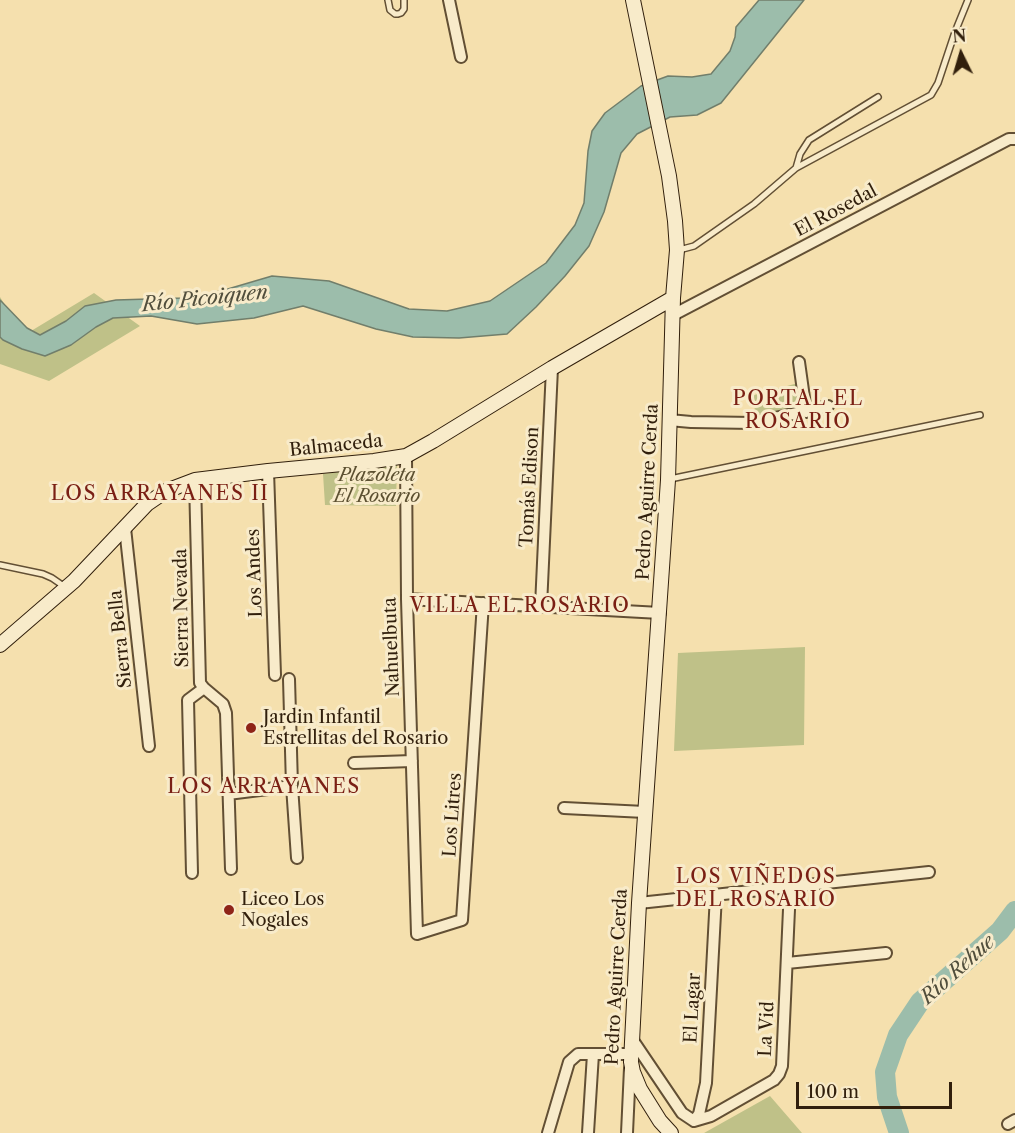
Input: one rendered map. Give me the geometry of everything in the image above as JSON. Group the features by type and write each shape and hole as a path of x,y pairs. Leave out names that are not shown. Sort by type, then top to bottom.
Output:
{"main road":[{"name":"Pedro Aguirre Cerda","path":"631,1058 639,903 668,480 673,298 677,250 669,176 633,0"},
{"name":"Balmaceda","path":"0,645 67,588 147,504 166,490 195,480 406,456 673,298"},
{"path":"631,1058 633,1072 640,1089 671,1133"}],"street":[{"path":"449,0 461,57"},
{"name":"El Rosedal","path":"673,315 1009,139 1015,139"},
{"path":"799,362 806,411"},
{"name":"Tomás Edison","path":"540,606 552,368"},
{"path":"669,420 753,423 828,406"},
{"name":"Nahuelbuta","path":"406,456 407,599 417,934 462,920"},
{"name":"Los Andes","path":"268,471 275,675"},
{"name":"Sierra Nevada","path":"195,480 200,683 223,704 226,713 231,869"},
{"name":"Sierra Bella","path":"125,528 149,746"},
{"path":"407,599 660,613"},
{"name":"Los Litres","path":"462,920 483,603"},
{"path":"289,679 297,858"},
{"path":"192,873 188,700 204,688"},
{"path":"354,763 412,761"},
{"path":"228,794 292,786"},
{"path":"564,808 645,812"},
{"path":"639,903 929,872"},
{"name":"La Vid","path":"694,1120 711,1116 774,1080 779,1074 782,1066 790,887"},
{"name":"El Lagar","path":"694,1120 699,1114 706,1083 716,895"},
{"path":"787,963 886,953"},
{"path":"632,1039 682,1113 694,1120"},
{"path":"548,1133 569,1062 578,1054 631,1058"},
{"path":"588,1133 593,1054"},
{"name":"Pedro Aguirre Cerda","path":"627,1133 631,1058"}],"lane":[{"path":"388,0 392,13 398,14 404,9 404,0"},
{"path":"677,250 694,246 754,204 796,168 931,95 938,82 968,0"},
{"path":"796,168 800,154 809,140 878,97"},
{"path":"668,480 980,416"},
{"path":"0,565 43,574 67,588"}],"green space":[{"path":"94,293 140,326 49,381 0,364 0,297 13,318 31,331"},
{"path":"798,383 801,408 755,418 754,395"},
{"name":"Plazoleta El Rosario","path":"397,464 396,506 325,505 323,474"},
{"path":"805,647 804,745 674,751 678,653"},
{"path":"770,1096 802,1133 704,1133"}],"water":[{"name":"Río Picoiquen","path":"759,0 804,0 721,103 697,115 670,117 637,134 621,153 604,212 589,246 565,276 507,334 459,338 413,337 376,329 303,306 254,318 197,324 151,316 113,318 71,345 45,356 22,349 0,337 0,300 27,328 40,335 66,321 85,306 116,300 182,298 221,291 272,276 329,281 409,309 447,311 490,301 546,263 575,225 584,203 592,131 605,113 641,86 668,76 692,77 711,74 730,51 736,27"}],"waterway":[{"name":"Río Rehue","path":"899,1133 887,1097 885,1072 898,1035 920,1002 1000,931 1015,911"}],"place":[{"name":"Jardin Infantil Estrellitas del Rosario","path":"251,728"},
{"name":"Liceo Los Nogales","path":"229,910"}],"district":[{"name":"PORTAL EL ROSARIO","path":"798,410"},
{"name":"LOS ARRAYANES II","path":"160,494"},
{"name":"VILLA EL ROSARIO","path":"520,606"},
{"name":"LOS ARRAYANES","path":"264,787"},
{"name":"LOS VIÑEDOS DEL ROSARIO","path":"756,888"}]}
